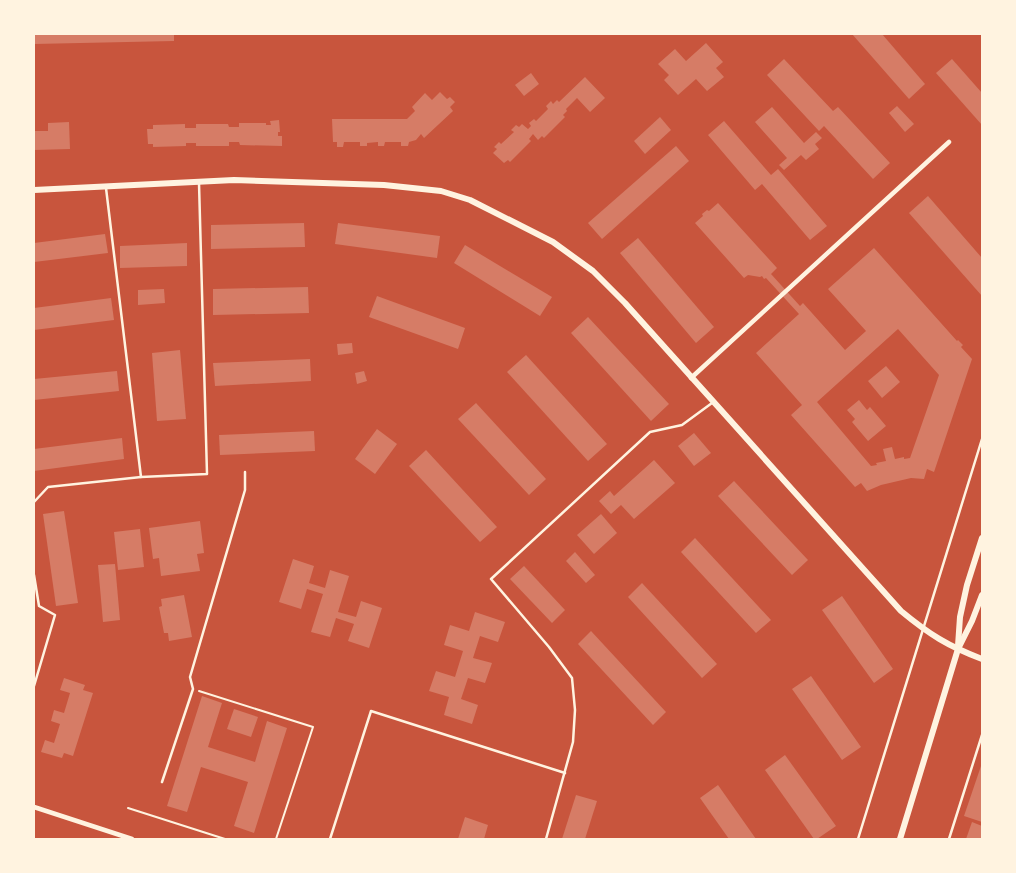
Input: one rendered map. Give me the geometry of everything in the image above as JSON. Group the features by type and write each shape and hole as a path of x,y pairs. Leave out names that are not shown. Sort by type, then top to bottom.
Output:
{"main road":[{"path":"34,190 234,180 384,185 441,191 470,200 552,242 593,271 692,378 902,612 924,630 958,649 982,659"},
{"path":"958,649 960,618 982,538"},
{"path":"900,839 958,649 982,595"}],"street":[{"path":"692,378 949,142"},
{"path":"34,807 132,839"}],"lane":[{"path":"34,502 48,486 141,477 207,474 199,182"},
{"path":"106,186 141,477"},
{"path":"546,839 574,734 575,710 572,678 549,647 491,579 650,432 682,425 713,402"},
{"path":"858,839 982,439"},
{"path":"162,782 193,689 190,677 245,490 244,472"},
{"path":"34,575 39,606 55,616 34,686"},
{"path":"330,839 371,711 565,773"},
{"path":"949,839 982,735"}],"path":[{"path":"193,689 313,727 276,839"},
{"path":"128,808 225,839"}],"building":[{"path":"34,34 174,34 174,41 34,44"},
{"path":"852,34 882,34 925,84 909,99"},
{"path":"706,43 723,62 716,68 724,77 707,91 696,79 678,95 664,80 669,75 658,64 675,49 686,61"},
{"path":"784,59 833,111 838,107 890,163 873,179 824,126 819,131 767,75"},
{"path":"952,59 982,93 982,125 936,73"},
{"path":"531,73 539,84 524,96 515,85"},
{"path":"585,77 605,98 590,112 577,98 566,109 567,111 563,115 565,117 544,138 542,136 538,140 533,134 529,139 531,141 510,162 508,160 504,163 493,153 497,149 494,147 499,142 501,144 514,132 511,130 516,125 519,127 522,124 528,129 531,126 529,123 534,119 536,121 548,109 546,106 551,101 553,104 557,100 559,102"},
{"path":"440,92 447,99 450,97 455,102 450,107 453,111 424,138 421,134 416,140 409,142 408,146 401,146 401,142 385,142 384,146 378,146 378,142 367,143 367,146 360,146 360,142 344,142 343,147 337,147 337,142 333,142 332,119 407,119 415,111 412,107 425,93 432,100"},
{"path":"897,106 914,124 905,132 889,113"},
{"path":"772,107 804,143 816,132 822,138 815,144 819,149 806,160 801,155 784,170 779,165 787,158 755,122"},
{"path":"660,117 671,130 645,154 634,141"},
{"path":"279,120 280,132 278,132 278,136 282,136 282,146 240,145 239,142 229,142 229,146 196,146 196,143 186,143 186,146 153,147 153,144 148,144 147,129 153,129 153,125 185,124 185,128 196,128 196,124 228,124 229,127 239,127 239,123 266,123 266,125 271,125 270,121"},
{"path":"724,121 771,175 778,169 827,226 810,240 762,184 755,190 708,135"},
{"path":"69,122 70,149 34,150 34,131 48,131 48,123"},
{"path":"676,146 689,161 602,239 588,223"},
{"path":"928,196 982,258 982,296 909,213"},
{"path":"718,203 777,268 771,274 800,306 803,303 845,350 866,331 828,289 874,248 957,341 963,345 961,347 972,359 934,472 927,469 924,479 911,478 881,485 867,491 861,483 855,487 791,415 802,405 756,353 799,314 766,278 748,275 744,278 695,223 703,216 702,214 707,210 709,211","holes":["898,329 939,375 910,458 895,459 892,447 883,449 886,461 871,466 817,402"]},
{"path":"304,223 305,247 211,249 211,225"},
{"path":"338,223 440,236 437,258 335,244"},
{"path":"105,234 108,253 34,262 34,243"},
{"path":"638,238 714,327 696,343 620,253"},
{"path":"187,243 187,266 120,268 120,246"},
{"path":"465,245 552,297 540,316 454,263"},
{"path":"308,287 309,313 213,315 213,289"},
{"path":"164,289 165,303 138,305 138,290"},
{"path":"377,296 465,328 458,349 369,317"},
{"path":"111,298 114,320 34,330 34,308"},
{"path":"588,317 669,404 651,421 571,333"},
{"path":"352,343 353,353 338,355 337,344"},
{"path":"180,350 186,419 157,421 152,353"},
{"path":"526,355 607,444 588,461 507,372"},
{"path":"310,359 311,381 215,386 213,363"},
{"path":"886,366 900,382 882,398 868,381"},
{"path":"117,371 119,391 34,400 34,379"},
{"path":"364,371 367,381 357,384 355,373"},
{"path":"859,400 867,410 870,407 886,426 868,441 852,422 855,419 847,410"},
{"path":"476,403 546,479 529,495 458,419"},
{"path":"377,429 397,444 375,474 355,459"},
{"path":"314,431 315,451 220,455 219,435"},
{"path":"694,433 711,453 694,466 678,446"},
{"path":"122,438 124,459 34,471 34,449"},
{"path":"426,450 497,527 480,542 409,466"},
{"path":"654,460 675,483 634,519 621,505 611,514 599,501 610,491 614,496"},
{"path":"734,481 808,560 792,575 718,496"},
{"path":"64,511 78,603 56,606 43,514"},
{"path":"601,514 617,533 594,554 577,535"},
{"path":"200,521 204,553 197,554 200,571 161,576 159,558 153,559 149,528"},
{"path":"140,529 144,567 118,570 114,532"},
{"path":"695,538 771,620 756,633 681,552"},
{"path":"575,552 595,575 586,583 566,561"},
{"path":"293,559 314,566 309,583 325,588 330,570 349,576 338,612 356,617 361,601 382,608 369,648 348,641 354,624 336,618 330,637 311,632 323,594 307,589 301,609 279,602"},
{"path":"115,564 120,620 103,622 98,565"},
{"path":"524,566 565,610 552,623 510,579"},
{"path":"642,583 717,664 702,678 628,597"},
{"path":"184,595 192,637 169,641 168,633 164,633 159,607 162,606 161,599"},
{"path":"842,596 893,669 874,683 822,610"},
{"path":"475,612 505,622 498,642 480,636 473,658 492,663 485,683 468,678 461,699 478,705 472,724 444,715 449,697 429,691 436,671 455,677 463,651 444,645 450,625 469,631"},
{"path":"591,631 666,712 653,725 578,644"},
{"path":"811,676 861,747 842,760 792,689"},
{"path":"64,678 85,685 83,690 93,693 73,756 64,753 62,758 41,752 45,740 54,743 60,724 51,721 54,710 64,713 70,693 60,690"},
{"path":"202,696 222,703 208,747 255,762 267,721 287,728 254,833 234,826 248,782 201,767 187,812 167,806"},
{"path":"234,709 258,717 251,737 227,729"},
{"path":"785,755 836,826 817,839 814,839 765,770"},
{"path":"982,763 982,822 964,816"},
{"path":"718,785 756,839 729,839 700,798"},
{"path":"576,795 597,801 585,839 562,839"},
{"path":"465,817 488,825 484,839 458,839"},
{"path":"972,822 982,826 982,839 966,839"}]}
